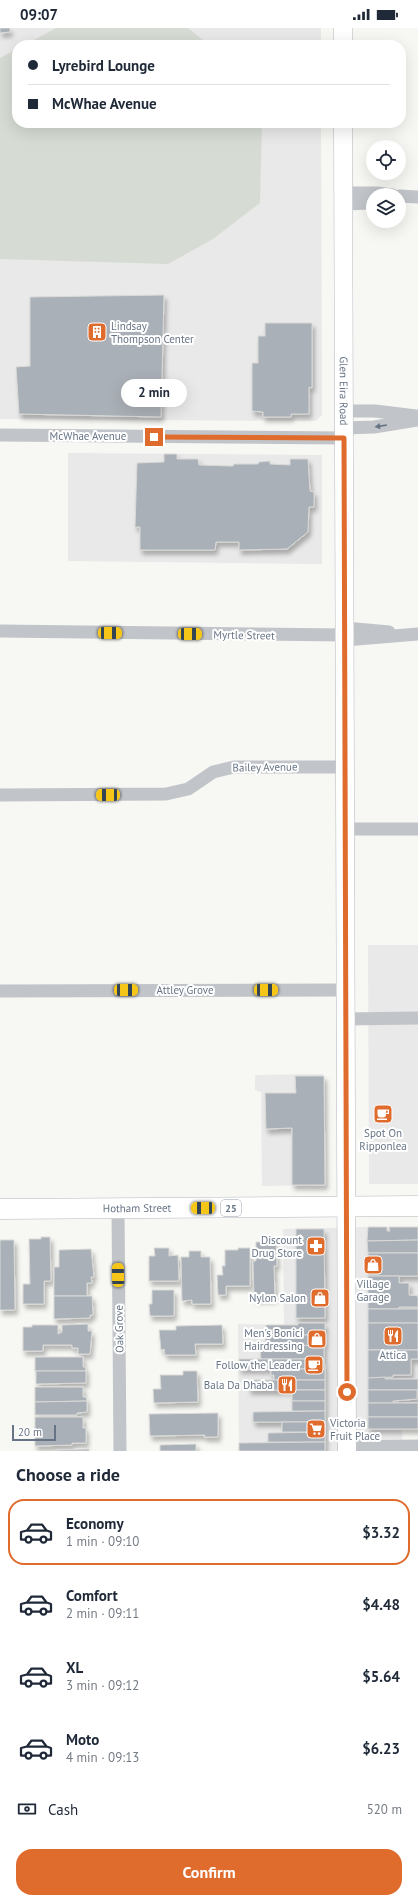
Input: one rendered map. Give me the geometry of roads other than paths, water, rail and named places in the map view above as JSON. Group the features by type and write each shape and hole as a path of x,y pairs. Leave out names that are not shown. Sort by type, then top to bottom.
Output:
{"main road":[{"path":"343,28 343,40"},
{"name":"Glen Eira Road","path":"343,128 346,990 345,1206 347,1449"},
{"name":"Hotham Street","path":"0,1209 418,1206"}],"street":[{"path":"344,198 366,195"},
{"path":"344,198 366,202"},
{"path":"344,426 375,411 418,416"},
{"path":"344,426 374,427 418,420"},
{"name":"McWhae Avenue","path":"0,435 344,426"},
{"name":"Myrtle Street","path":"0,632 345,634 370,629 403,634 418,634"},
{"name":"Bailey Avenue","path":"0,796 166,794 188,789 213,772 234,767 345,767"},
{"path":"345,829 418,829"},
{"name":"Attley Grove","path":"0,991 346,990"},
{"path":"346,1018 418,1018"},
{"name":"Oak Grove","path":"118,1208 120,1451"},
{"path":"347,1449 418,1446"}],"place":[{"name":"Lindsay Thompson Center","path":"97,332"},
{"name":"Spot On Ripponlea","path":"383,1114"},
{"name":"Discount Drug Store","path":"316,1246"},
{"name":"Village Garage","path":"373,1265"},
{"name":"Nylon Salon","path":"320,1298"},
{"name":"Attica","path":"393,1336"},
{"name":"Men's Bonici Hairdressing","path":"317,1339"},
{"name":"Follow the Leader","path":"314,1365"},
{"name":"Bala Da Dhaba","path":"287,1385"},
{"name":"Victoria Fruit Place","path":"316,1429"}]}
